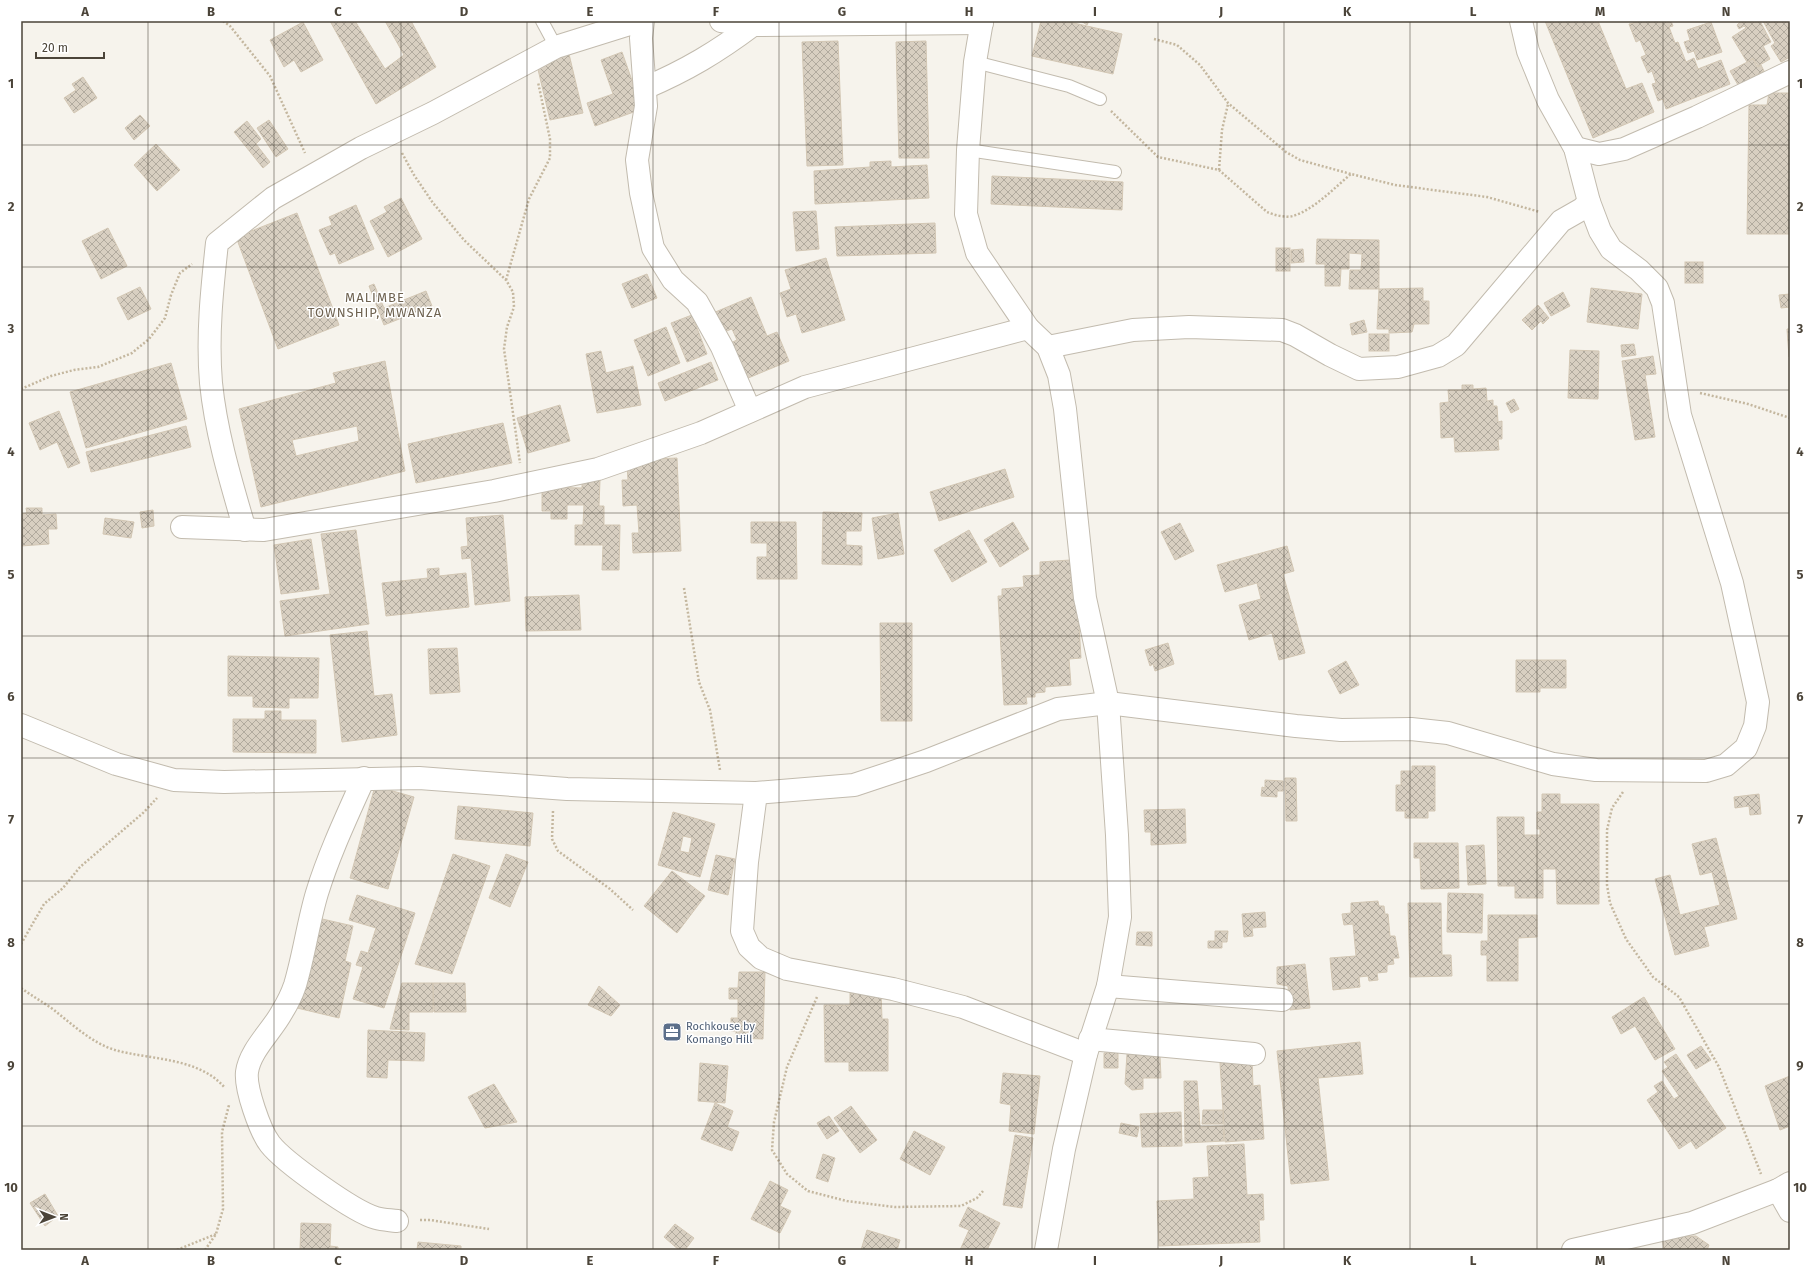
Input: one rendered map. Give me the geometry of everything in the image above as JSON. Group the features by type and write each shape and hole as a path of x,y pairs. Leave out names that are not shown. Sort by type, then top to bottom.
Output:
{"street":[{"path":"245,530 223,454 211,382 211,296 217,243 273,198 314,174 556,47 639,21"},
{"path":"643,21 641,38 646,106 637,160 641,193 653,248 673,280 696,302 722,348 750,411"},
{"path":"721,21 753,25 982,22 976,62 968,150 966,214 977,253 1028,328 1048,348 1058,375 1065,409 1085,598 1108,703 1120,917 1108,986 1088,1047 1064,1149 1046,1250"},
{"path":"21,725 116,764 174,780 224,782 419,778 556,789 756,793 854,785 926,761 1058,708 1108,703 1296,726 1341,730 1412,729 1448,733 1553,764 1596,770 1706,771 1726,765 1746,748 1755,726 1758,702 1732,583 1680,415 1663,303 1657,288 1639,270 1611,249 1600,231 1588,202 1575,148 1548,100 1528,51 1521,21"},
{"path":"645,88 676,75 719,51 753,25"},
{"path":"1575,148 1599,154 1624,149 1697,117 1790,72"},
{"path":"1048,348 1133,330 1189,327 1266,329 1282,330 1295,335 1330,356 1359,369 1398,367 1425,360 1438,356 1456,345 1561,221 1582,208 1588,202"},
{"path":"182,527 264,530 524,484 598,469 701,432 805,387 1028,328"},
{"path":"364,778 333,849 318,892 294,985 283,1012 254,1054 247,1072 250,1093 257,1119 269,1143 289,1162 349,1204 375,1218 397,1221"},
{"path":"756,793 747,862 742,931 749,947 761,958 787,969 893,990 963,1007 1088,1047 1254,1054"},
{"path":"1108,986 1282,1000"},
{"path":"1573,1250 1692,1223 1779,1189 1790,1211"}],"lane":[{"path":"542,21 556,47"},
{"path":"976,62 1069,86 1100,99"},
{"path":"968,150 1115,172"}],"path":[{"path":"223,21 230,26 270,76 314,174"},
{"path":"1154,39 1177,45 1200,65 1228,103 1300,160 1395,185 1487,197 1508,202 1535,212 1541,212"},
{"path":"506,280 529,199 544,172 552,150 541,91 532,60"},
{"path":"1100,99 1119,121 1158,157 1219,170 1266,212 1276,216 1293,216 1312,205 1352,174"},
{"path":"1219,170 1222,130 1228,103"},
{"path":"392,133 414,175 433,203 464,240 506,280 513,292 514,307 507,327 504,349 524,484"},
{"path":"21,389 51,376 98,367 132,353 149,339 165,318 171,296 180,273 217,243"},
{"path":"1675,386 1748,404 1790,418"},
{"path":"684,588 699,682 710,710 724,792"},
{"path":"21,944 44,904 63,888 80,867 144,813 174,780"},
{"path":"556,789 552,839 558,850 610,889 634,910"},
{"path":"1624,790 1612,808 1607,830 1607,885 1610,903 1626,939 1654,977 1679,997 1719,1067 1779,1189"},
{"path":"836,979 816,997 787,1066 774,1122 772,1150 788,1174 808,1191 847,1200 895,1207 961,1206 977,1198 983,1191"},
{"path":"21,988 52,1009 91,1039 113,1050 164,1059 189,1066 210,1075 224,1087 227,1093"},
{"path":"205,1250 216,1234 223,1209 222,1132 230,1099"},
{"path":"397,1221 430,1220 489,1229"},
{"path":"177,1250 216,1234"}],"building":[{"path":"330,21 355,21 385,69 404,55 385,21 411,21 436,67 376,104"},
{"path":"1041,21 1065,21 1122,34 1113,74 1032,56"},
{"path":"1081,21 1089,21 1087,25"},
{"path":"1545,21 1598,21 1626,89 1642,83 1654,112 1593,138"},
{"path":"1633,21 1671,21 1673,26 1669,27 1675,43 1678,42 1686,62 1694,58 1698,69 1721,60 1730,84 1666,109 1663,99 1658,101 1652,84 1656,83 1652,71 1648,73 1641,57 1646,55 1640,40 1636,42 1629,24 1634,23"},
{"path":"1741,21 1760,21 1771,42 1763,46 1770,59 1758,66 1753,58 1747,62 1732,37 1746,28 1744,26 1739,29 1737,25"},
{"path":"1763,21 1790,21 1790,57 1781,62 1771,46 1775,43"},
{"path":"303,22 323,60 301,72 294,60 284,67 270,40"},
{"path":"1711,22 1722,52 1697,60 1694,51 1688,53 1684,42 1690,40 1687,30"},
{"path":"838,41 843,165 807,166 802,42"},
{"path":"926,41 929,158 899,158 896,42"},
{"path":"622,52 642,109 595,126 587,103 613,94 601,60"},
{"path":"569,54 583,113 550,120 536,61"},
{"path":"1753,59 1757,67 1761,65 1764,71 1738,85 1730,71"},
{"path":"83,77 97,98 74,113 64,98 76,90 72,84"},
{"path":"1769,93 1790,93 1790,234 1747,234 1749,105 1767,105"},
{"path":"140,115 150,126 134,140 125,128"},
{"path":"269,120 288,149 276,157 257,128"},
{"path":"247,121 261,139 256,144 270,162 263,168 234,132"},
{"path":"156,144 180,170 157,191 134,165"},
{"path":"891,161 891,167 927,165 929,198 815,204 814,171 870,167 870,162"},
{"path":"992,176 1123,182 1122,210 991,204"},
{"path":"401,198 422,239 388,257 370,221 387,212 384,207"},
{"path":"356,205 374,249 339,264 335,253 330,255 319,230 332,225 329,217"},
{"path":"816,211 819,249 796,251 793,212"},
{"path":"297,213 339,325 278,349 236,237"},
{"path":"935,223 936,253 837,256 835,227"},
{"path":"108,228 127,266 101,279 82,241"},
{"path":"1317,239 1379,240 1379,289 1349,289 1350,270 1361,270 1362,254 1349,253 1349,269 1341,269 1340,286 1325,286 1325,264 1316,264"},
{"path":"1276,248 1290,248 1290,271 1276,271"},
{"path":"1303,249 1304,262 1291,263 1291,250"},
{"path":"826,258 845,320 802,333 796,314 787,317 780,293 791,289 785,270"},
{"path":"1685,262 1703,262 1703,283 1685,283"},
{"path":"647,274 657,298 632,308 622,284"},
{"path":"374,284 384,308 426,291 432,306 384,325 369,286"},
{"path":"140,287 151,309 128,320 117,298"},
{"path":"1423,288 1423,301 1429,301 1429,324 1414,324 1412,332 1389,333 1389,329 1377,329 1379,289"},
{"path":"1591,288 1642,294 1638,329 1587,322"},
{"path":"1563,292 1570,306 1551,316 1544,303"},
{"path":"1790,294 1790,307 1781,308 1779,295"},
{"path":"751,297 767,336 777,332 789,361 741,381 726,345 737,340 732,329 721,333 713,313"},
{"path":"1538,305 1549,318 1543,324 1541,321 1532,330 1522,320"},
{"path":"692,315 707,354 687,362 671,323"},
{"path":"1364,320 1367,332 1352,335 1350,324"},
{"path":"666,327 680,363 648,376 634,340"},
{"path":"1787,329 1790,329 1790,357 1789,357"},
{"path":"1369,334 1389,334 1389,351 1369,351"},
{"path":"1634,344 1636,355 1622,357 1621,345"},
{"path":"1570,350 1599,351 1598,399 1568,398"},
{"path":"601,351 606,373 633,366 641,405 597,413 586,354"},
{"path":"1653,356 1656,374 1645,375 1655,437 1635,440 1622,361"},
{"path":"385,361 405,471 261,507 239,409 336,383 333,373","holes":["357,426 359,441 296,456 292,440"]},
{"path":"711,362 718,380 665,401 658,383"},
{"path":"171,363 187,419 86,448 70,392"},
{"path":"1462,385 1473,385 1473,389 1486,388 1487,401 1493,400 1493,406 1497,406 1498,422 1502,421 1502,439 1498,439 1499,450 1455,452 1454,437 1441,438 1440,403 1449,402 1448,390 1462,390"},
{"path":"1514,399 1519,409 1511,413 1506,403"},
{"path":"560,405 570,441 528,453 517,418"},
{"path":"59,411 80,463 68,468 57,442 40,450 29,423"},
{"path":"503,423 512,463 416,483 408,444"},
{"path":"186,426 191,447 91,472 86,452"},
{"path":"677,458 681,551 633,553 632,533 639,533 637,505 623,506 622,480 628,480 627,465 652,463 652,459"},
{"path":"1005,469 1014,497 939,521 930,492"},
{"path":"582,480 600,480 599,506 604,506 604,525 620,525 619,570 602,570 603,545 575,545 575,525 583,525 584,505 567,505 567,519 551,519 551,511 542,511 542,487 582,488"},
{"path":"26,508 42,508 42,515 56,514 57,529 48,529 49,544 21,546 21,514 27,513"},
{"path":"153,510 154,526 142,528 140,512"},
{"path":"823,512 862,513 861,531 846,531 846,545 862,546 862,565 822,564"},
{"path":"898,513 904,554 878,559 872,518"},
{"path":"503,515 510,601 475,605 471,558 462,559 461,547 468,546 466,518"},
{"path":"105,518 134,522 131,538 103,534"},
{"path":"751,522 796,522 797,579 757,579 757,557 767,557 767,543 751,543"},
{"path":"1013,522 1029,549 1000,567 984,540"},
{"path":"1180,523 1194,551 1175,560 1161,532"},
{"path":"356,530 369,624 285,636 280,601 330,594 321,534"},
{"path":"969,530 987,562 952,582 934,550"},
{"path":"311,539 319,589 281,594 274,545"},
{"path":"1287,546 1294,571 1283,574 1305,653 1279,660 1272,633 1249,640 1239,605 1261,599 1257,583 1225,592 1217,565"},
{"path":"1070,560 1072,593 1077,592 1081,658 1069,659 1071,685 1045,687 1045,692 1035,693 1035,697 1026,697 1027,704 1004,705 998,596 1002,596 1002,589 1024,587 1023,576 1040,575 1040,562"},
{"path":"439,568 439,576 466,573 469,607 386,616 382,583 428,578 427,569"},
{"path":"579,595 581,630 526,631 525,597"},
{"path":"880,623 912,623 912,721 881,721"},
{"path":"367,631 374,696 392,694 397,735 342,742 330,635"},
{"path":"1168,643 1174,664 1155,671 1153,664 1150,666 1145,650"},
{"path":"457,648 460,692 430,694 428,649"},
{"path":"228,656 319,658 318,698 289,698 289,708 253,707 253,696 228,696"},
{"path":"1516,660 1566,660 1566,688 1540,688 1540,692 1516,692"},
{"path":"1346,661 1359,685 1340,694 1328,671"},
{"path":"265,711 281,711 281,720 316,720 316,753 233,752 233,719 265,719"},
{"path":"1412,766 1435,766 1435,811 1428,811 1428,818 1405,818 1405,811 1396,811 1396,785 1401,785 1401,771 1412,771"},
{"path":"1285,778 1296,778 1297,821 1286,821"},
{"path":"1265,780 1283,781 1283,791 1277,791 1277,797 1261,796 1262,787 1265,788"},
{"path":"375,786 414,797 388,889 350,878"},
{"path":"1542,794 1560,794 1560,804 1599,804 1599,904 1557,904 1556,869 1543,869 1543,898 1515,898 1515,886 1498,886 1497,817 1524,817 1524,835 1540,835 1540,829 1537,829 1537,812 1542,812"},
{"path":"1759,794 1761,814 1750,815 1749,806 1735,808 1734,797"},
{"path":"458,806 533,813 530,846 455,839"},
{"path":"1185,809 1186,843 1151,845 1151,832 1145,832 1144,810"},
{"path":"673,812 715,824 700,877 658,865","holes":["683,836 692,838 689,853 680,851"]},
{"path":"1716,838 1737,919 1704,927 1709,946 1675,955 1655,879 1670,875 1680,915 1720,905 1712,872 1700,875 1692,844"},
{"path":"1414,843 1458,843 1459,888 1421,889 1420,858 1414,858"},
{"path":"1484,845 1486,884 1468,885 1466,846"},
{"path":"453,854 490,866 452,974 415,964"},
{"path":"506,854 528,862 510,907 489,898"},
{"path":"716,855 735,859 728,895 708,890"},
{"path":"672,871 705,896 677,933 644,906"},
{"path":"1448,893 1483,894 1482,933 1447,932"},
{"path":"357,895 415,913 384,1008 353,999 363,967 356,965 361,951 368,953 376,928 349,920"},
{"path":"1378,901 1379,906 1384,906 1385,914 1388,914 1390,936 1395,936 1399,958 1393,958 1394,964 1387,965 1387,972 1377,973 1378,980 1369,981 1368,976 1359,977 1360,987 1333,990 1330,958 1356,956 1353,924 1344,925 1342,914 1351,913 1351,903"},
{"path":"1408,903 1441,903 1442,955 1451,955 1452,976 1410,977"},
{"path":"1265,912 1266,927 1252,928 1253,936 1244,937 1242,914"},
{"path":"1488,915 1537,915 1537,937 1518,938 1518,981 1487,981 1487,955 1481,955 1481,941 1488,941"},
{"path":"318,918 353,926 345,961 351,963 339,1018 297,1008"},
{"path":"1215,931 1228,931 1227,942 1222,942 1222,948 1208,948 1208,941 1215,941"},
{"path":"1137,932 1152,932 1152,946 1136,945"},
{"path":"1305,964 1310,1008 1290,1010 1288,986 1277,984 1277,967"},
{"path":"739,972 765,972 763,1039 736,1038 736,1031 731,1031 731,1018 738,1018 738,999 729,999 729,988 738,988"},
{"path":"402,983 433,983 433,1012 409,1012 409,1030 390,1029"},
{"path":"433,983 465,983 466,1012 434,1012"},
{"path":"599,986 620,1005 611,1016 588,1005"},
{"path":"881,992 882,1019 888,1019 888,1071 849,1071 849,1062 825,1062 824,1005 850,1005 850,993"},
{"path":"1644,997 1675,1049 1655,1060 1635,1026 1621,1034 1612,1017"},
{"path":"368,1030 425,1033 424,1061 388,1060 387,1078 367,1077"},
{"path":"1360,1042 1363,1074 1318,1078 1329,1180 1291,1184 1277,1051"},
{"path":"1701,1046 1711,1060 1696,1069 1687,1055"},
{"path":"1118,1052 1118,1068 1104,1068 1104,1053"},
{"path":"1127,1054 1160,1055 1161,1078 1143,1078 1143,1089 1132,1090 1125,1084"},
{"path":"1676,1054 1726,1128 1696,1149 1691,1141 1679,1149 1647,1100 1658,1092 1654,1086 1662,1081 1674,1099 1679,1096 1662,1071 1668,1067 1664,1062"},
{"path":"1252,1061 1253,1086 1260,1085 1264,1139 1225,1142 1220,1063"},
{"path":"700,1063 728,1066 725,1103 698,1101"},
{"path":"1003,1073 1040,1076 1034,1134 1009,1131 1011,1105 1000,1103"},
{"path":"1790,1076 1790,1126 1780,1130 1765,1086"},
{"path":"1184,1081 1197,1081 1200,1127 1223,1126 1224,1141 1185,1143"},
{"path":"494,1084 517,1122 485,1128 468,1097"},
{"path":"715,1103 733,1111 727,1127 739,1132 732,1151 701,1139"},
{"path":"851,1106 877,1140 860,1153 834,1118"},
{"path":"1203,1110 1223,1110 1223,1124 1202,1124"},
{"path":"1181,1112 1182,1146 1142,1147 1140,1114"},
{"path":"829,1116 839,1131 827,1139 817,1123"},
{"path":"1121,1123 1139,1127 1137,1137 1119,1133"},
{"path":"914,1131 945,1147 930,1175 900,1159"},
{"path":"1015,1135 1033,1138 1022,1208 1003,1205"},
{"path":"1244,1144 1247,1195 1263,1194 1264,1220 1259,1220 1260,1242 1159,1246 1157,1201 1194,1199 1193,1178 1209,1177 1207,1146"},
{"path":"823,1154 835,1158 828,1182 816,1178"},
{"path":"770,1181 788,1190 780,1206 791,1211 780,1233 751,1219"},
{"path":"45,1194 58,1216 45,1226 30,1203"},
{"path":"968,1207 1000,1223 987,1250 960,1250 969,1230 959,1226"},
{"path":"301,1223 331,1224 330,1246 338,1247 338,1250 300,1250"},
{"path":"675,1224 694,1238 685,1250 679,1250 664,1237"},
{"path":"867,1230 900,1240 897,1250 861,1250"},
{"path":"1696,1236 1709,1245 1707,1250 1664,1250 1662,1237"},
{"path":"418,1242 461,1246 461,1250 417,1250"}],"place":[{"name":"Rochkouse by Komango Hill","path":"672,1032"}],"district":[{"name":"MALIMBE TOWNSHIP, MWANZA","path":"375,304"}]}
